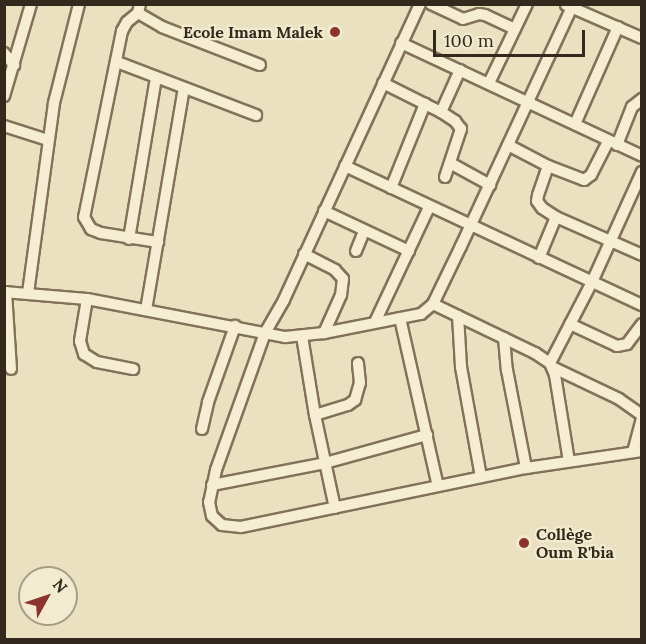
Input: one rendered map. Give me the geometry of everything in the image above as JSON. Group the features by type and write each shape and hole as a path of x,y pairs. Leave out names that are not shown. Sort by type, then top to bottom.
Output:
{"street":[{"path":"4,96 31,4"},
{"path":"28,293 54,103 79,4"},
{"path":"420,4 284,300 265,333 232,422 212,485 209,502 212,516 230,527 526,468 637,451 642,417 619,399 551,365 504,338 433,304"},
{"path":"431,4 463,19 482,14 515,29"},
{"path":"489,83 527,4"},
{"path":"11,369 5,292 87,299 265,333 302,336 421,314 433,304 471,226 569,6 642,38"},
{"path":"158,242 129,239 96,231 87,225 84,217 124,25 139,9 162,27 260,65"},
{"path":"575,124 618,27"},
{"path":"401,43 642,156"},
{"path":"4,53 14,66"},
{"path":"117,62 256,115"},
{"path":"441,112 460,70"},
{"path":"129,239 156,78"},
{"path":"383,83 441,112 455,121 461,129 445,177"},
{"path":"146,310 184,88"},
{"path":"508,145 548,166 587,180 613,143 632,107 642,99"},
{"path":"391,188 425,104"},
{"path":"4,126 48,140"},
{"path":"450,163 490,185"},
{"path":"345,166 642,305"},
{"path":"548,166 537,201 542,208 556,217 642,255"},
{"path":"569,461 551,365 642,172"},
{"path":"375,322 429,207"},
{"path":"324,211 409,251"},
{"path":"539,258 556,217"},
{"path":"356,251 364,231"},
{"path":"304,254 335,270 343,279 341,295 324,333"},
{"path":"87,299 80,341 84,354 97,362 133,369"},
{"path":"458,316 461,367 481,477"},
{"path":"400,318 438,486"},
{"path":"570,324 617,346 627,344 642,324"},
{"path":"202,429 208,402 235,327"},
{"path":"302,336 315,415 335,507"},
{"path":"504,338 507,370 526,468"},
{"path":"315,415 348,405 355,400 360,383 358,363"},
{"path":"212,485 325,463 427,435"}],"place":[{"name":"Ecole Imam Malek","path":"335,32"},
{"name":"Collège Oum R'bia","path":"524,543"}]}
